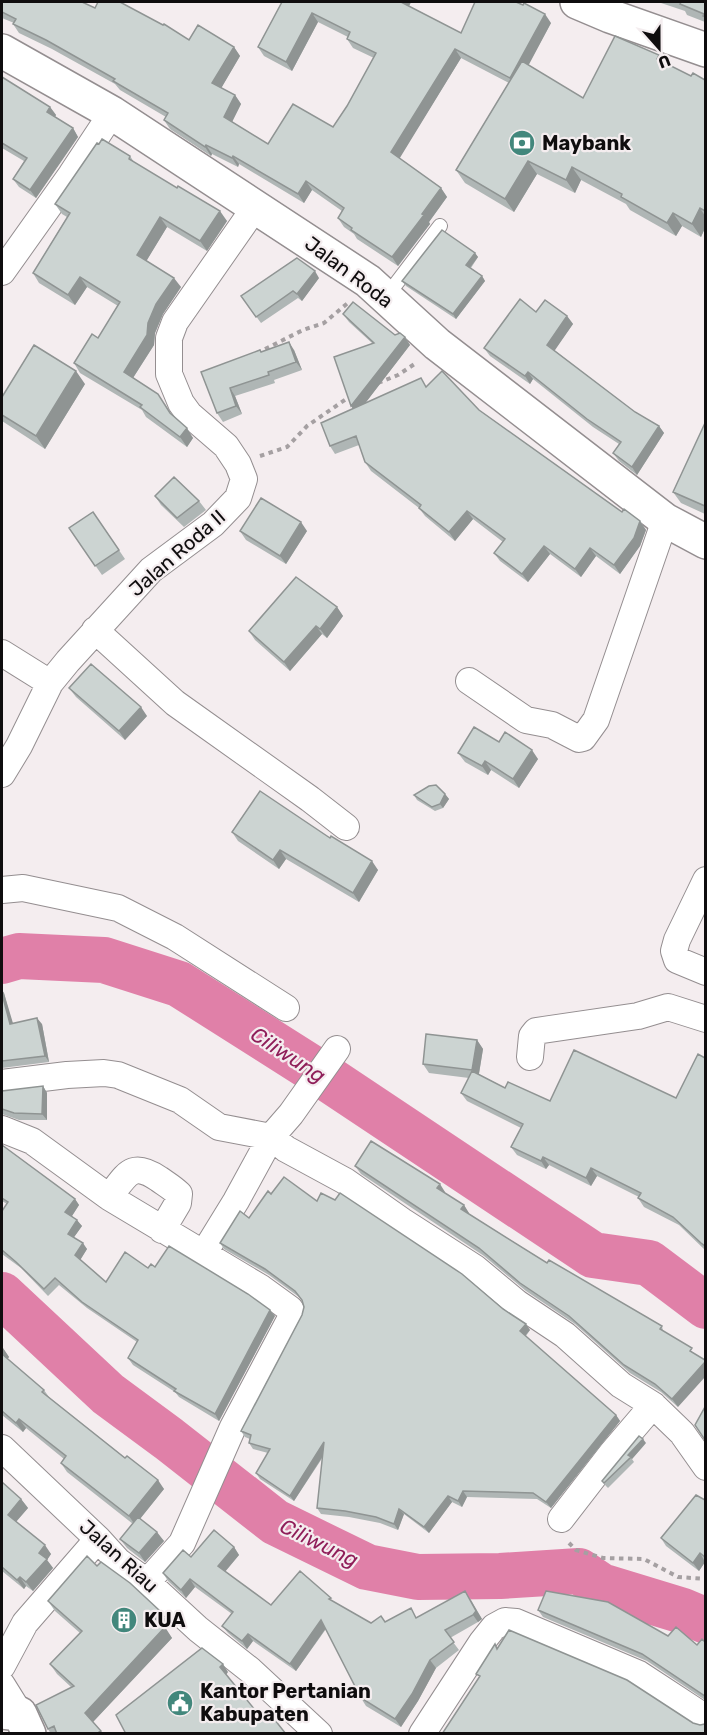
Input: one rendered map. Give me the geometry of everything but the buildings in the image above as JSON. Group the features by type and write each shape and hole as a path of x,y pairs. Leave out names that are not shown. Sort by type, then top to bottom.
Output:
{"street":[{"path":"577,2 705,50"},
{"name":"Jalan Roda","path":"2,51 112,113 256,206 377,289 437,344 665,520 705,542"},
{"path":"7,255 112,113"},
{"path":"238,464 226,446 189,414 181,403 169,374 169,338 176,322 256,206"},
{"name":"Jalan Roda II","path":"2,774 19,746 50,683 95,630 151,570 213,524 238,498 244,479 238,464"},
{"path":"469,681 526,720 552,725 579,739 583,738 596,720 665,520"},
{"path":"95,630 175,703 346,827"},
{"path":"2,653 50,683"},
{"path":"705,880 674,951 677,960 705,972"},
{"path":"2,890 23,888 118,908 175,937 286,1008"},
{"path":"530,1057 532,1036 536,1031 638,1016 668,1007 705,1019"},
{"path":"204,1253 271,1137 291,1114 337,1049"},
{"path":"2,1083 67,1075 104,1073 118,1075 180,1100 219,1127 271,1137 286,1149 345,1181 475,1268 517,1303 565,1335 621,1385 653,1405 682,1433 705,1467"},
{"path":"2,1128 32,1141 110,1197 276,1298 290,1310 293,1316 233,1427 182,1543 147,1582"},
{"path":"110,1197 127,1175 135,1170 146,1170 179,1194 178,1203 162,1230"},
{"path":"561,1519 653,1405"},
{"name":"Jalan Riau","path":"2,1448 98,1539 118,1561 147,1582 198,1629 250,1670 319,1734"},
{"path":"2,1666 25,1623 98,1539"},
{"path":"422,1734 482,1642 494,1627 505,1621 516,1622 639,1674 705,1718"},
{"path":"2,1684 17,1720"}],"lane":[{"path":"377,289 440,226"}],"path":[{"path":"250,356 303,330 324,323 346,305 377,289"},
{"path":"374,386 412,367 437,344"},
{"path":"238,464 287,447 307,426 351,395 359,392"},
{"path":"561,1519 559,1529 576,1550 603,1558 644,1559 678,1576 705,1579"}],"waterway":[{"name":"Ciliwung","path":"2,961 19,956 104,960 179,984 321,1074 593,1255 649,1263 706,1306"},
{"name":"Ciliwung","path":"2,1295 108,1394 275,1522 367,1567 418,1577 500,1576 579,1571 601,1586 683,1611 706,1621"}],"place":[{"name":"Maybank","path":"522,143"},
{"name":"KUA","path":"124,1620"},
{"name":"Kantor Pertanian Kabupaten","path":"180,1703"}]}
